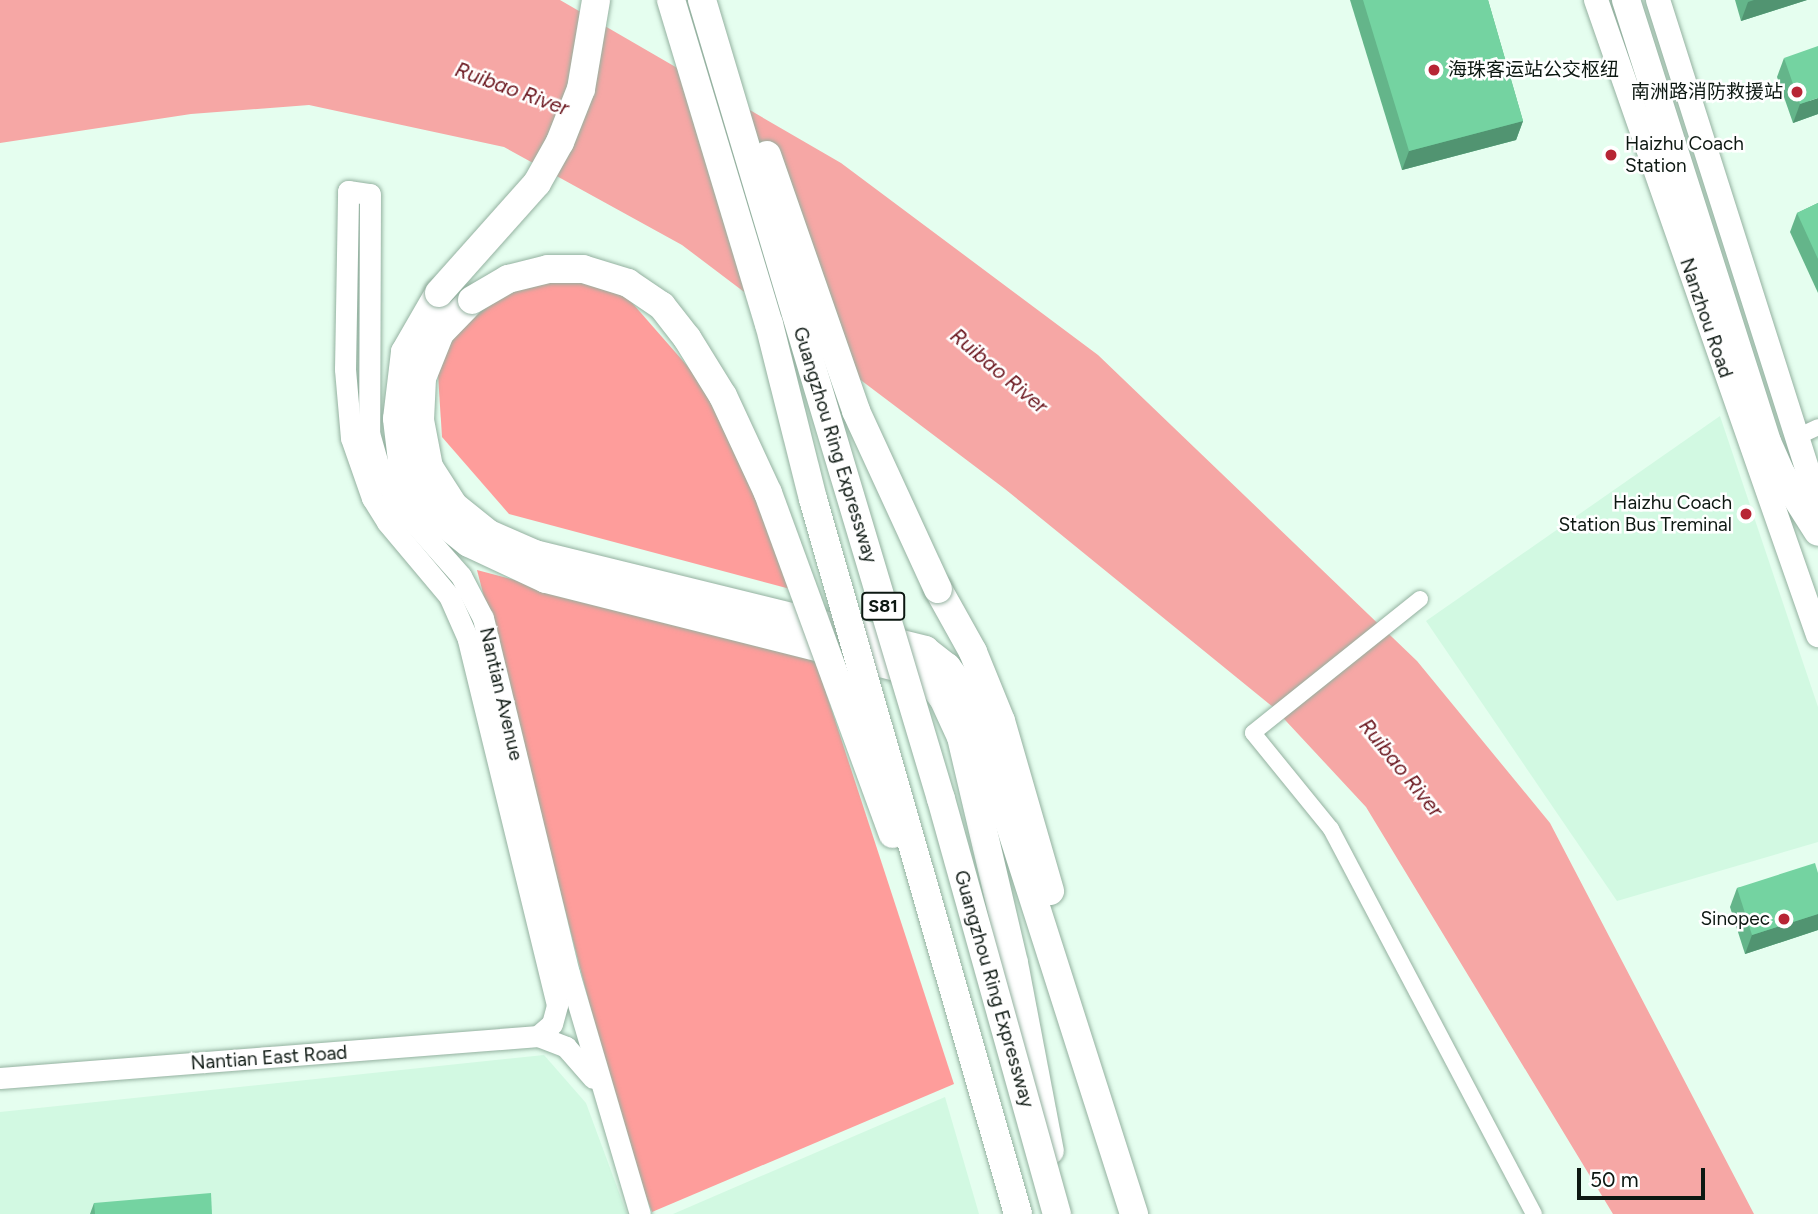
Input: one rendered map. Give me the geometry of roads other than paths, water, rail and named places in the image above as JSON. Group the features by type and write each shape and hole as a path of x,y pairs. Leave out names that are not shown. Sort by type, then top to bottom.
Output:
{"highway":[{"path":"596,0 581,89 560,142 537,183 439,293 405,352 397,419 400,447 417,492 439,519 468,543 546,579 915,672 930,681 943,698 961,737 1014,963 1059,1214"},
{"name":"Guangzhou Ring Expressway","path":"671,0 769,324 813,499 1016,1214"},
{"name":"Guangzhou Ring Expressway","path":"702,0 937,785 1059,1214"},
{"path":"713,0 856,411 938,589 973,652 1028,804 1112,1138"},
{"path":"1626,0 1767,442 1782,475 1818,532"},
{"path":"1016,1214 879,788 768,493 723,396 662,306 628,283 583,269 548,270 508,279 472,300 440,333 422,378 420,420 429,467 454,506 489,534 535,554 925,650 947,667 969,697 1112,1138 1134,1214"}],"main road":[{"name":"Nanzhou Road","path":"1596,0 1818,635"},
{"path":"1658,0 1807,432 1818,503"}],"street":[{"name":"Nantian Avenue","path":"538,1036 552,1024 557,1005 468,639 449,596 387,522 372,498 351,438 345,381 348,191 370,194 369,433 378,465 400,507 461,576 483,618 601,1088 640,1214"},
{"path":"1420,599 1253,733 1331,829 1534,1214"},
{"name":"Nantian East Road","path":"0,1078 538,1036"},
{"path":"538,1036 566,1047 601,1088"}],"water":[{"name":"Ruibao River","path":"0,0 560,0 841,163 1098,355 1417,661 1550,823 1754,1214 1613,1214 1366,807 1273,707 1005,489 682,245 504,147 309,105 191,114 0,143"}],"place":[{"name":"海珠客运站公交枢纽","path":"1434,70"},
{"name":"南洲路消防救援站","path":"1797,92"},
{"name":"Haizhu Coach Station","path":"1611,155"},
{"name":"Haizhu Coach Station Bus Treminal","path":"1746,514"},
{"name":"Sinopec","path":"1784,919"}]}
